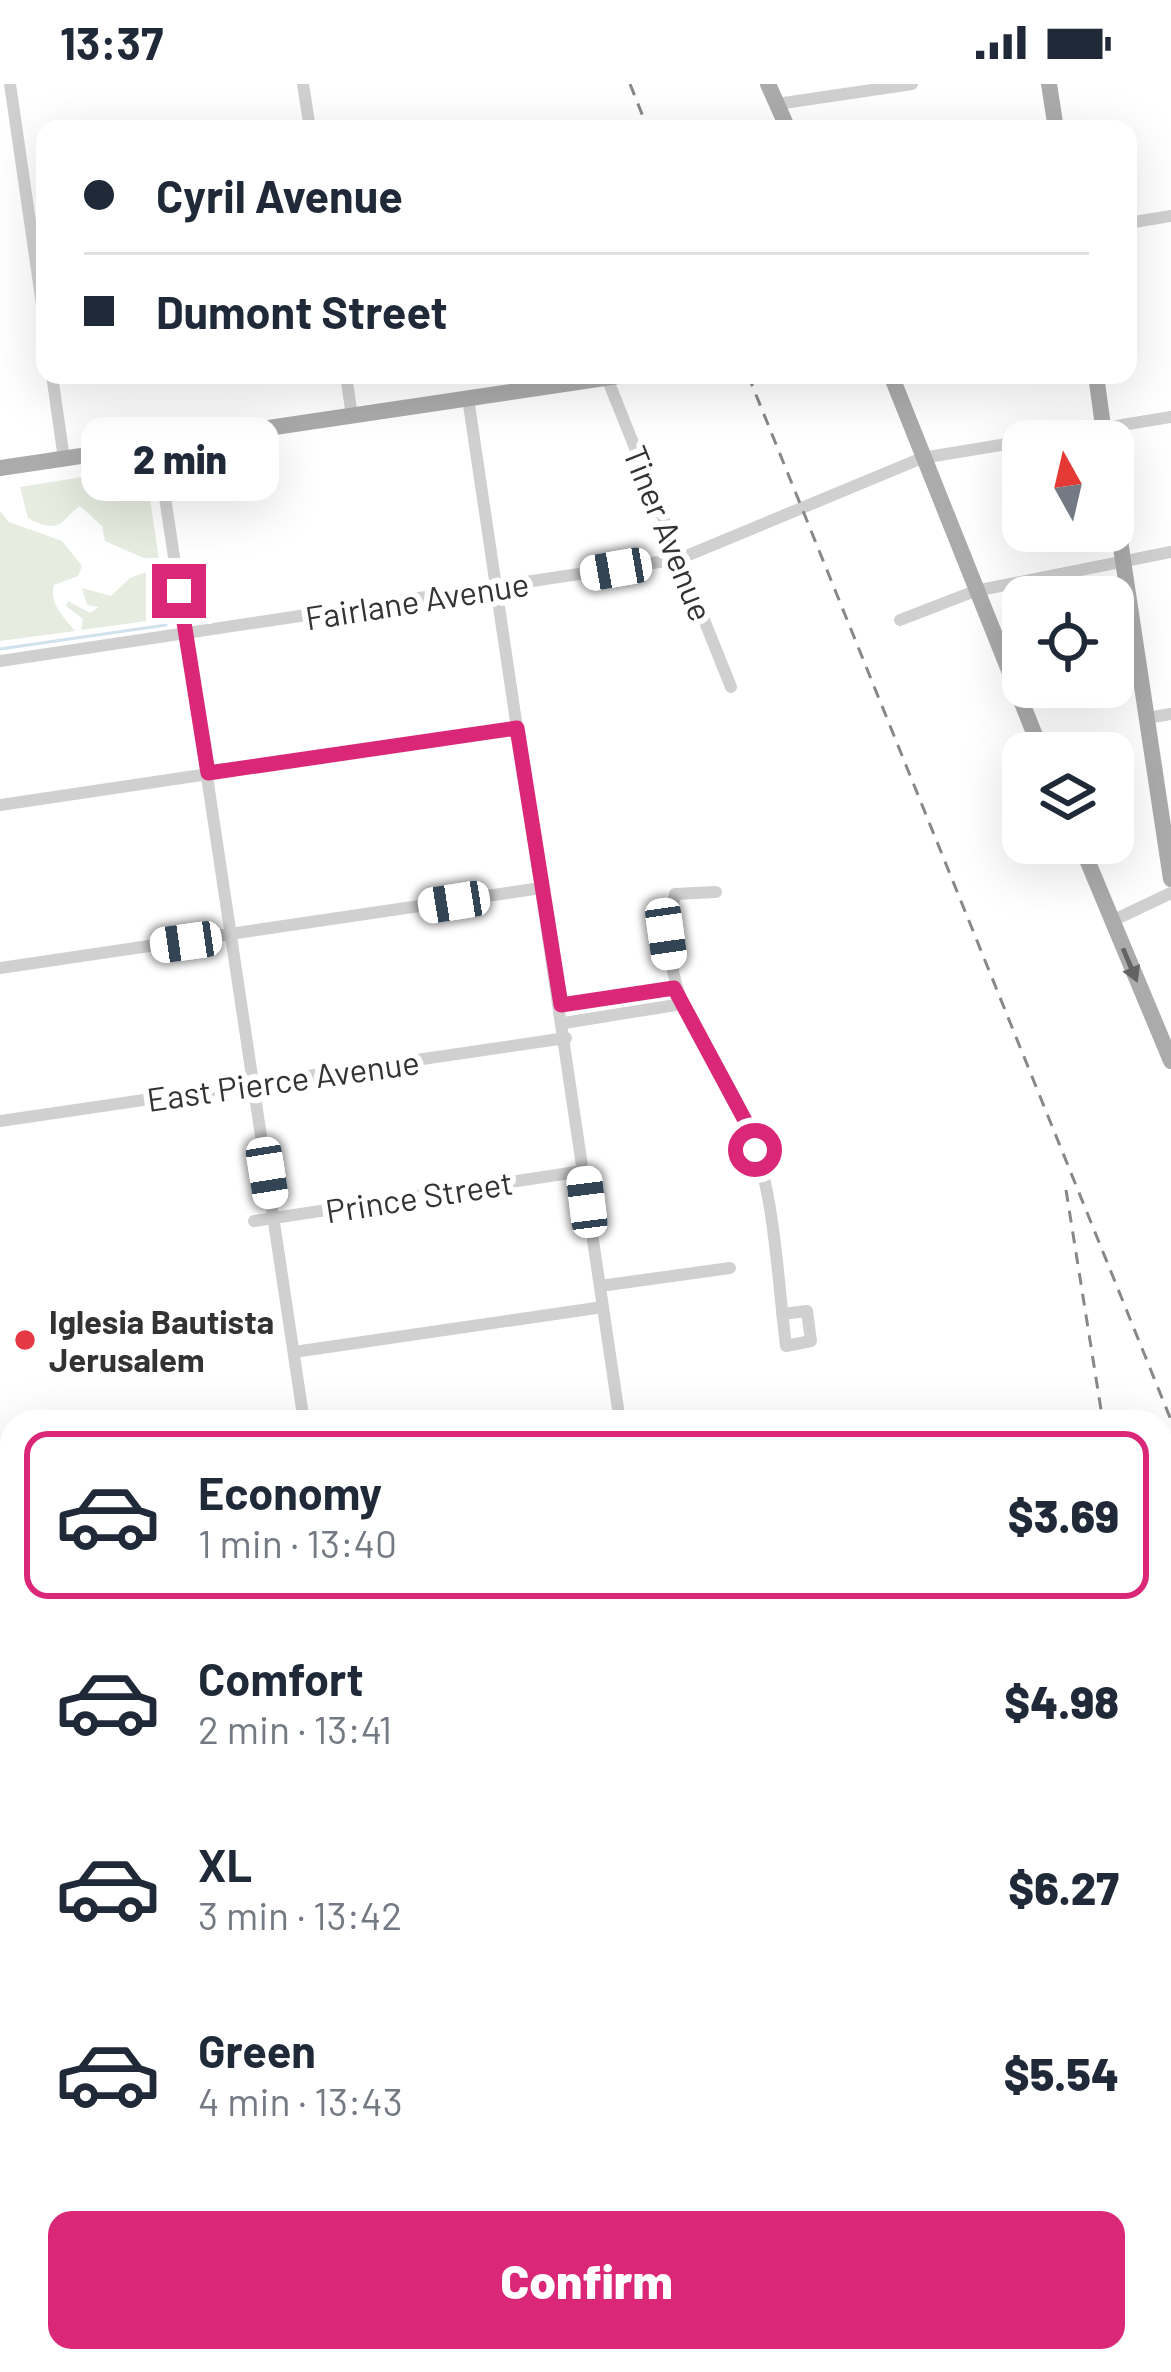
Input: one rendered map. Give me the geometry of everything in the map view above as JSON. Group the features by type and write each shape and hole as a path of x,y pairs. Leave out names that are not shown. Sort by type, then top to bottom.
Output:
{"main road":[{"path":"768,84 784,120"},
{"path":"1048,84 1055,120"},
{"path":"0,468 562,384"},
{"path":"894,384 1033,732"},
{"path":"1097,384 1102,420"},
{"path":"1122,552 1171,879"},
{"path":"1089,864 1171,1061"}],"street":[{"path":"0,86 13,84 36,257"},
{"path":"304,84 309,120"},
{"path":"777,104 913,84"},
{"path":"1137,222 1171,217"},
{"path":"53,384 64,459"},
{"path":"347,384 352,416"},
{"name":"Tiner Avenue","path":"619,384 679,559 731,687"},
{"path":"468,398 618,1410"},
{"name":"Fairlane Avenue","path":"1134,426 1171,417"},
{"path":"157,444 302,1410"},
{"name":"Fairlane Avenue","path":"0,661 679,559 922,458 1002,447"},
{"path":"900,620 975,591 1171,552"},
{"path":"1147,718 1171,714"},
{"path":"0,805 517,728"},
{"path":"0,968 541,888"},
{"path":"716,892 675,894 666,934 674,988 748,1126 763,1175 782,1314"},
{"path":"1112,920 1171,893"},
{"path":"561,1005 674,988"},
{"path":"581,1002 587,1019"},
{"name":"East Pierce Avenue","path":"0,1121 253,1084 565,1030 587,1019 682,1004"},
{"name":"Prince Street","path":"254,1221 583,1171"},
{"path":"600,1286 730,1268"},
{"path":"294,1352 603,1307"}],"shaded area":[{"path":"145,467 168,618 81,630 83,619 66,606 68,601 90,613 99,607 87,605 82,588 111,596 130,578 152,570 153,562 105,541 102,526 80,506 54,526 28,518 20,487"},
{"path":"0,511 9,522 62,541 82,566 78,576 54,585 53,592 58,610 75,631 0,641"}],"waterway":[{"path":"0,649 166,625"}],"railway":[{"path":"630,84 644,120"},
{"path":"752,384 1167,1410"},
{"path":"1066,1190 1101,1410"}],"place":[{"name":"Iglesia Bautista Jerusalem","path":"25,1340"}],"route":[{"path":"179,591 208,773 517,728 561,1005 674,988 748,1126 755,1150"}]}
